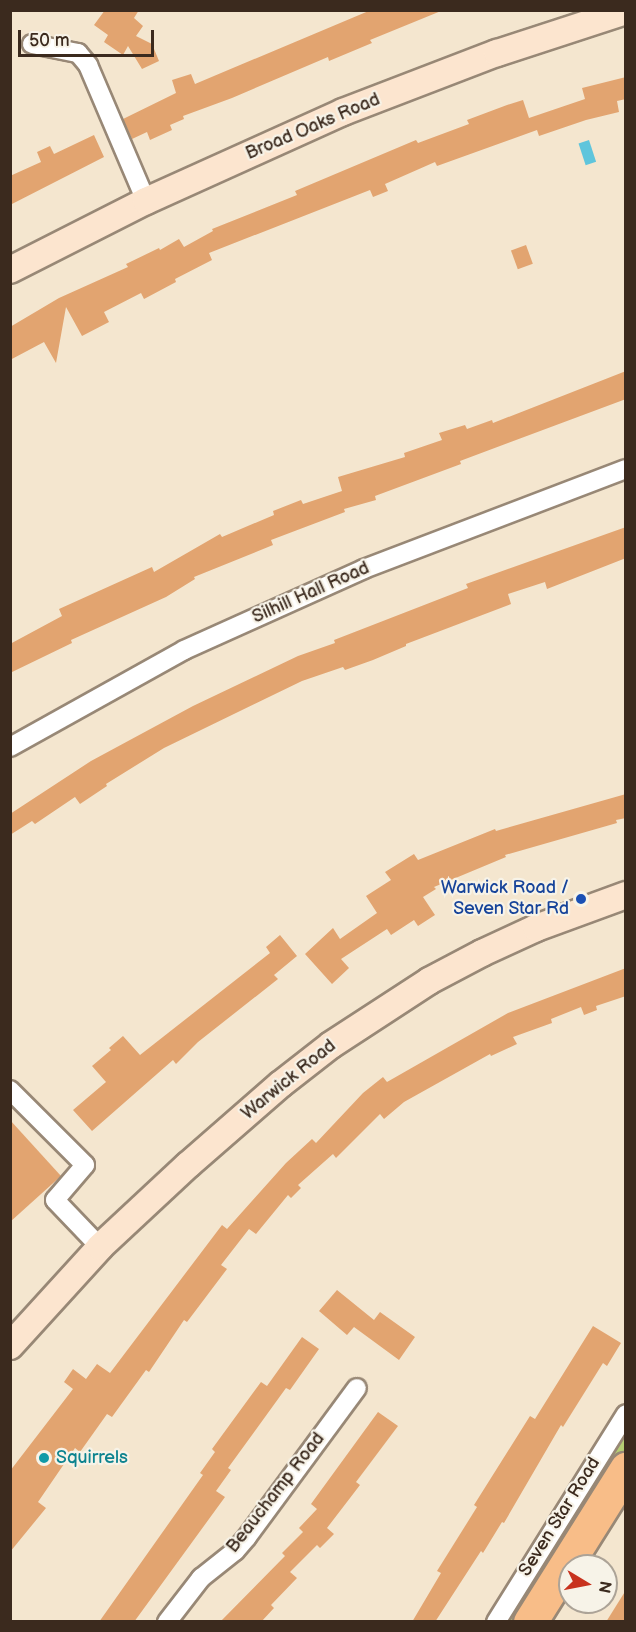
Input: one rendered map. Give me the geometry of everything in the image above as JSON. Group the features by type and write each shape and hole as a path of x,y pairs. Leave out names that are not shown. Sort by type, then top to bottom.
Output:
{"highway":[{"name":"Seven Star Road","path":"536,1618 626,1469"}],"main road":[{"name":"Broad Oaks Road","path":"10,270 146,201 343,112 497,53 626,10"},
{"name":"Warwick Road","path":"10,1346 100,1247 188,1165 282,1084 383,1010 482,953 536,928 626,896"}],"street":[{"path":"32,44 78,53 88,65 146,201"},
{"name":"Silhill Hall Road","path":"10,747 195,645 364,569 626,470"},
{"path":"10,1090 85,1164 55,1200 100,1247"},
{"name":"Beauchamp Road","path":"167,1622 201,1578 235,1551 247,1537 357,1388"},
{"name":"Seven Star Road","path":"496,1622 626,1414"}],"green space":[{"path":"625,1426 625,1450 518,1621 503,1622"}],"water":[{"path":"589,140 596,162 586,165 579,143"}],"building":[{"path":"105,10 139,10 134,18 143,26 136,36 152,44 159,61 142,69 128,46 123,55 104,42 108,35 94,25"},
{"path":"371,10 441,11 370,40 372,43 329,61 328,57 183,116 184,119 170,125 172,130 150,140 147,132 132,139 123,119 176,93 172,80 191,74 195,84"},
{"path":"626,77 626,99 617,101 619,112 586,120 539,136 537,130 437,166 435,162 385,184 388,191 373,197 370,190 209,253 212,260 175,279 176,282 144,299 141,293 104,312 109,322 82,336 66,307 56,363 44,342 10,360 10,327 59,298 128,267 126,264 159,248 160,250 179,239 184,247 213,231 212,229 297,195 295,191 416,140 418,143 469,124 467,120 507,105 523,100 529,118 585,99 582,88"},
{"path":"94,135 104,157 10,205 10,176 41,162 37,152 50,146 54,154"},
{"path":"526,245 533,264 518,269 511,250"},
{"path":"626,371 626,399 460,461 461,464 375,496 376,500 344,509 345,512 271,540 273,545 194,577 195,579 166,597 71,640 72,643 10,673 10,644 62,616 59,609 152,567 154,572 220,534 222,537 274,515 273,511 301,500 303,504 342,491 338,477 405,457 404,453 442,440 439,433 465,425 467,429 492,420 493,423"},
{"path":"626,527 626,558 547,589 545,582 508,594 511,604 406,644 373,660 302,681 164,748 106,784 107,786 80,804 75,797 35,824 32,821 10,835 10,814 91,761 193,706 298,656 335,643 334,640 468,588 466,584"},
{"path":"626,794 626,818 616,820 617,823 505,855 506,857 434,887 436,889 423,897 435,915 418,926 414,920 391,935 387,929 341,959 349,968 332,984 305,954 333,928 340,939 377,913 366,896 391,880 385,872 414,854 418,860 495,829 496,831"},
{"path":"280,935 297,956 274,975 278,979 198,1042 176,1064 173,1060 92,1131 73,1110 106,1082 92,1066 111,1050 109,1048 123,1036 140,1055 270,953 266,947"},
{"path":"626,968 626,996 596,1006 597,1010 584,1015 581,1007 551,1019 552,1023 513,1037 517,1044 491,1056 490,1054 404,1102 384,1119 380,1114 336,1158 333,1154 298,1185 301,1188 291,1198 288,1195 256,1234 249,1229 221,1265 227,1269 187,1322 184,1320 149,1372 146,1370 112,1417 107,1414 80,1452 75,1448 38,1502 46,1508 10,1552 10,1471 73,1389 64,1382 73,1369 86,1379 97,1364 110,1373 222,1225 227,1229 286,1163 312,1139 316,1143 363,1093 383,1077 387,1082 508,1013"},
{"path":"10,1120 61,1176 10,1222"},
{"path":"337,1290 374,1320 380,1312 415,1337 399,1360 354,1327 347,1335 319,1311"},
{"path":"593,1326 621,1343 607,1366 603,1363 563,1427 561,1425 504,1523 502,1522 483,1553 481,1551 435,1622 412,1622 441,1573 437,1571 477,1507 474,1505 530,1416 535,1419"},
{"path":"302,1337 319,1349 290,1390 286,1388 228,1468 231,1470 216,1491 225,1497 134,1622 99,1622 203,1475 200,1473 215,1452 212,1449 261,1382 267,1386"},
{"path":"378,1412 398,1426 356,1482 360,1485 327,1528 334,1534 320,1548 317,1545 290,1572 297,1578 271,1605 274,1608 261,1622 220,1622 285,1556 282,1553 303,1532 299,1528 317,1509 311,1504"},
{"path":"626,1590 626,1622 606,1622 611,1614 618,1614 618,1603"}],"place":[{"name":"Warwick Road / Seven Star Rd","path":"581,899"},
{"name":"Squirrels","path":"44,1458"}]}
